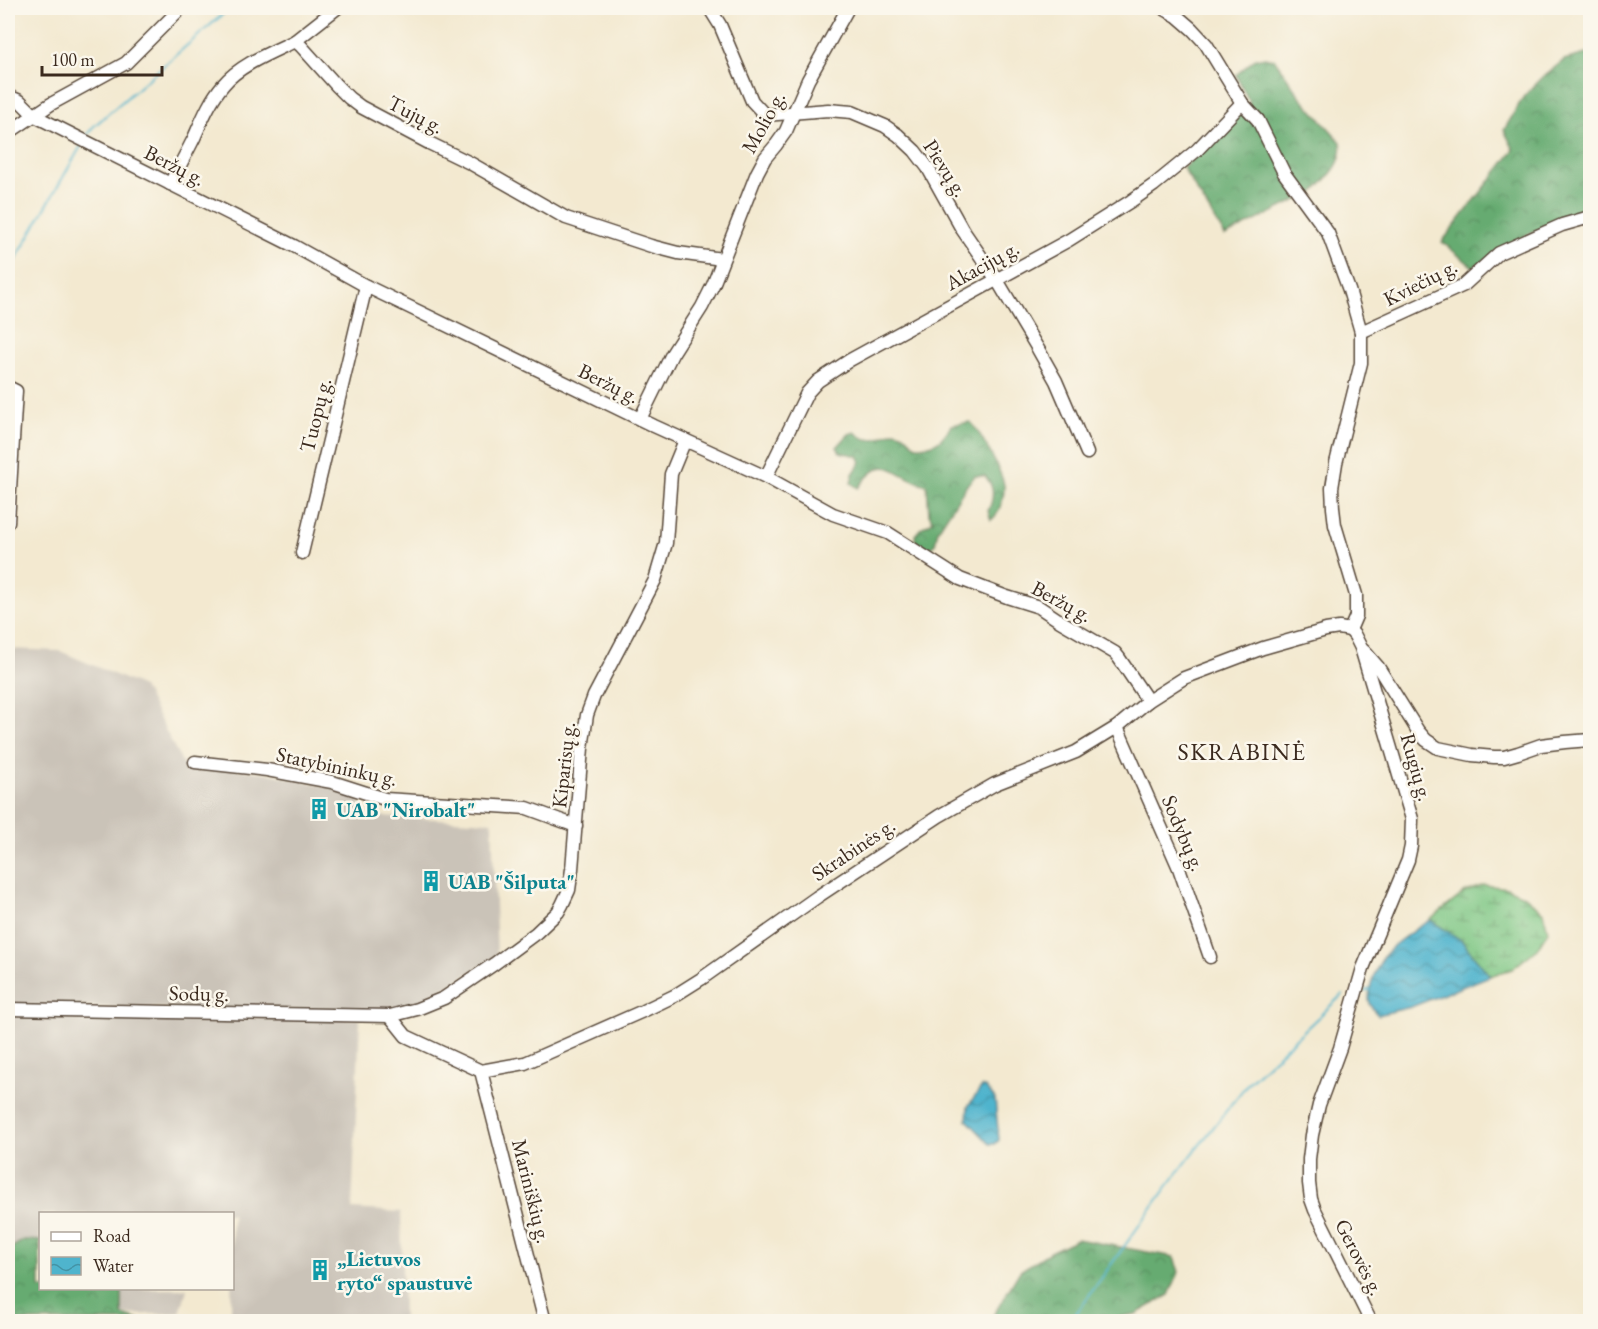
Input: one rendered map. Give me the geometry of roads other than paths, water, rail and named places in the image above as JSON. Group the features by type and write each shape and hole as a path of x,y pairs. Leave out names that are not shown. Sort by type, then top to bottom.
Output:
{"street":[{"path":"8,133 71,92 126,63 181,8"},
{"path":"170,184 209,106 223,84 234,74 267,54 295,41 337,8"},
{"name":"Pievų g.","path":"708,8 711,9 720,25 752,101 765,115 828,110 852,112 885,126 915,151 928,168 962,229 997,280 1038,349 1056,381 1087,453"},
{"name":"Molio g.","path":"640,419 672,354 702,308 757,173 765,158 786,131 808,80 848,8"},
{"path":"1163,8 1192,29 1206,44 1242,103 1258,120 1284,173 1328,232 1349,290 1361,332 1361,363 1332,488 1335,525 1356,595 1356,616 1350,630"},
{"name":"Tujų g.","path":"295,41 349,98 361,107 566,218 651,246 678,253 722,259"},
{"name":"Beržų g.","path":"8,96 20,101 35,116 294,246 366,286 640,419 766,477 833,514 888,533 960,579 1039,607 1115,653 1148,701"},
{"name":"Akacijų g.","path":"766,477 807,393 818,381 850,360 1069,240 1131,201 1197,150 1242,103"},
{"name":"Kviečių g.","path":"1361,332 1464,285 1499,253 1562,225 1590,217"},
{"name":"Tuopų g.","path":"302,553 366,286"},
{"path":"8,522 11,389"},
{"name":"Kiparisų g.","path":"390,1016 417,1009 444,998 536,933 558,912 569,890 573,869 582,748 587,715 594,696 655,580 666,543 671,474 685,440"},
{"name":"Skrabinės g.","path":"481,1071 525,1064 674,996 947,811 995,784 1076,752 1117,727 1148,701 1184,678 1243,655 1326,630 1339,628 1350,630"},
{"name":"Rugių g.","path":"1315,1210 1309,1183 1312,1135 1319,1105 1340,1048 1363,968 1408,860 1411,846 1412,819 1361,648 1350,630"},
{"path":"1361,648 1378,667 1418,731 1438,748 1472,755 1504,757 1541,745 1590,741"},
{"name":"Sodybų g.","path":"1117,727 1179,868 1210,957"},
{"name":"Statybininkų g.","path":"195,762 267,770 333,782 385,799 527,808 576,826"},
{"name":"Sodų g.","path":"8,1009 390,1016"},
{"path":"390,1016 406,1036 481,1071"},
{"name":"Mariniškių g.","path":"481,1071 545,1322"},
{"name":"Gerovės g.","path":"1315,1210 1371,1322"}],"water":[{"path":"1430,920 1461,940 1490,976 1411,1007 1378,1015 1372,1008 1369,998 1371,985 1380,962 1393,946"},
{"path":"982,1087 985,1087 995,1099 999,1140 995,1144 990,1144 967,1120 968,1106"}],"waterway":[{"path":"86,136 93,127 230,8"},
{"path":"8,273 81,146"},
{"path":"1364,991 1370,990"},
{"path":"1070,1322 1166,1188 1248,1083 1342,995"}],"place":[{"name":"UAB \"Nirobalt\"","path":"319,809"},
{"name":"UAB \"Šilputa\"","path":"431,881"},
{"name":"„Lietuvos ryto“ spaustuvė","path":"320,1270"}],"district":[{"name":"SKRABINĖ","path":"1242,751"}]}
